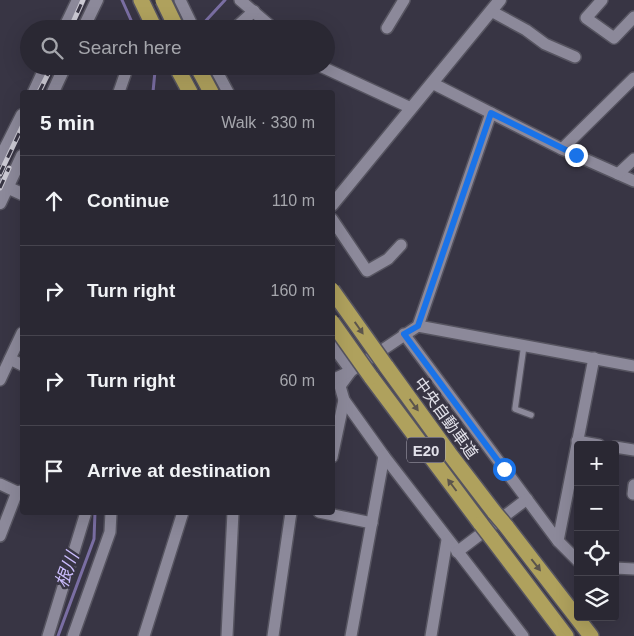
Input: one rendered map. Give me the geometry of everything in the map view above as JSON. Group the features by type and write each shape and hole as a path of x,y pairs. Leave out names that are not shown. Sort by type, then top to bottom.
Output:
{"highway":[{"path":"141,0 151,20"},
{"path":"163,0 172,20"},
{"path":"181,75 189,90"},
{"path":"202,75 210,90"},
{"name":"中央自動車道","path":"335,294 449,453 590,636"},
{"name":"E20","path":"335,326 566,636"}],"main road":[{"path":"68,20 78,0"},
{"path":"87,20 97,0"},
{"path":"335,200 496,3"},
{"path":"35,90 42,75"},
{"path":"54,90 61,75"},
{"path":"0,159 20,119"},
{"path":"0,203 4,186 20,159"},
{"path":"4,186 20,193"}],"street":[{"path":"180,0 189,20"},
{"path":"240,0 264,20"},
{"path":"387,28 404,0"},
{"path":"602,0 586,18 614,38 634,17"},
{"path":"496,3 545,44 575,57"},
{"path":"244,20 254,11"},
{"path":"335,73 411,108"},
{"path":"120,90 125,75"},
{"path":"219,75 227,90"},
{"path":"562,149 634,78"},
{"path":"432,83 562,149 634,181"},
{"path":"418,326 491,113"},
{"path":"618,174 634,158"},
{"path":"335,223 368,271 388,259 401,245"},
{"path":"335,379 351,371 418,326 634,366"},
{"path":"404,334 558,541 574,557"},
{"path":"0,380 20,337"},
{"path":"335,349 351,371"},
{"path":"577,441 594,358"},
{"path":"10,359 20,364"},
{"path":"351,371 340,386 344,400 447,540 523,636"},
{"path":"335,443 344,400"},
{"path":"619,448 634,450"},
{"path":"351,636 384,456"},
{"path":"558,541 574,457"},
{"path":"0,484 20,491 0,536"},
{"path":"457,552 527,499"},
{"path":"48,636 85,515"},
{"path":"73,636 110,532 111,515"},
{"path":"144,636 182,515"},
{"path":"227,636 233,515"},
{"path":"274,636 291,515"},
{"path":"330,515 372,523"},
{"path":"431,636 447,540"},
{"path":"619,568 634,569"},
{"path":"508,636 511,622"}],"lane":[{"path":"524,345 515,409 531,415"}],"waterway":[{"path":"122,0 131,20"},
{"path":"207,20 225,0"},
{"name":"根川","path":"153,90 155,75"},
{"name":"根川","path":"58,636 94,539 95,515"}],"railway":[{"path":"74,20 83,0"},
{"path":"40,90 48,75"},
{"path":"0,174 20,131"},
{"path":"0,188 9,168"}],"route":[{"path":"504,469 404,334 418,326 491,113 576,155"}]}
